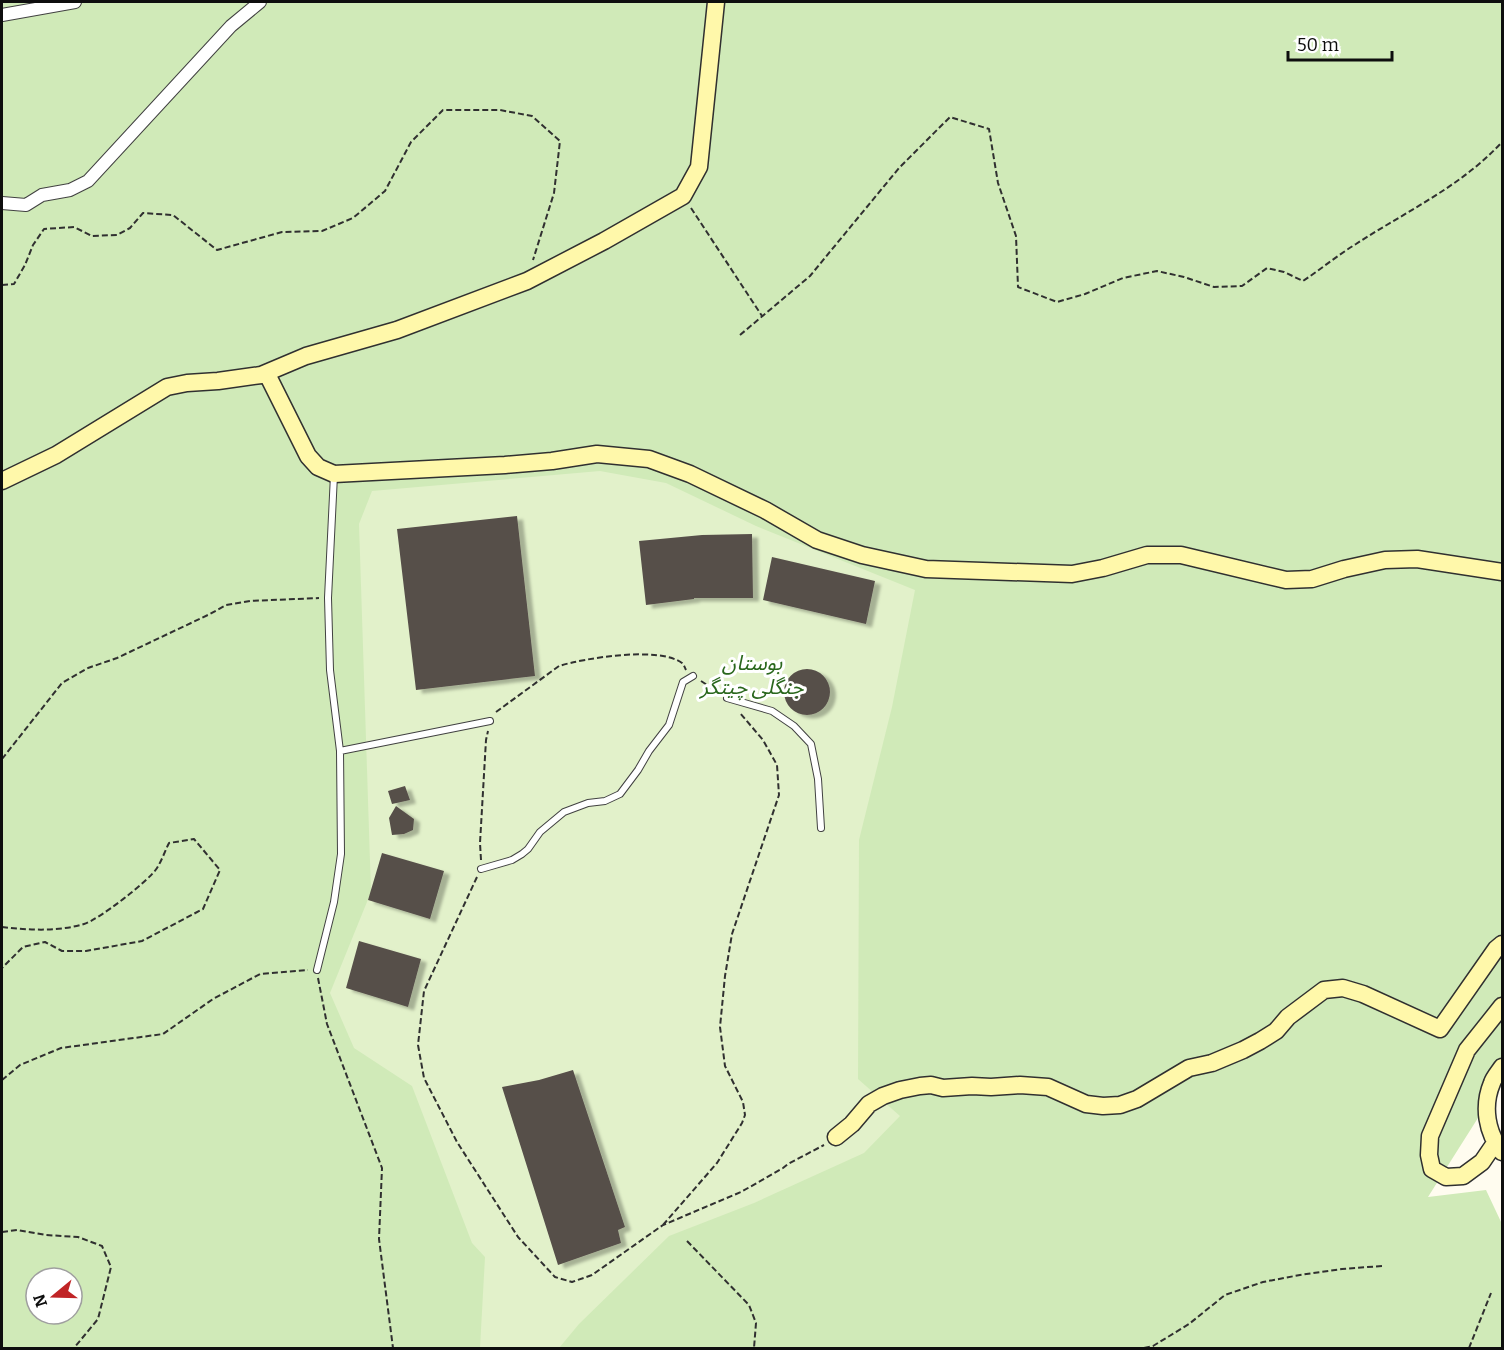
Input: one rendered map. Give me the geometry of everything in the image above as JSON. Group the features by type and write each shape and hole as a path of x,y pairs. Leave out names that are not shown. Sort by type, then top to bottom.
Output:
{"street":[{"path":"2,15 75,2"},
{"path":"2,203 26,205 42,195 70,190 88,181 231,26 260,2"},
{"path":"3,484 56,455 166,387 267,374 306,356 397,330 527,281 683,196 699,167 716,2"},
{"path":"267,374 308,456 318,467 334,474 504,465 597,454 649,459 690,474 765,510 817,540 862,555 926,569 1072,573 1103,568 1147,555 1181,555 1286,580 1312,579 1385,560 1417,559 1503,572"},
{"path":"836,1137 852,1124 869,1104 900,1089 920,1086 943,1088 1020,1085 1048,1087 1086,1104 1120,1105 1137,1099 1189,1068 1212,1063 1260,1041 1276,1031 1288,1017 1324,990 1343,988 1363,994 1440,1029 1496,949 1503,944"},
{"path":"1503,1006 1467,1050 1430,1136 1429,1155 1432,1168 1446,1177 1463,1176 1499,1148 1488,1123 1487,1102 1492,1082 1503,1066"}],"lane":[{"path":"317,970 334,902 341,854 340,751 330,670 328,598 334,474"},
{"path":"481,869 512,860 522,854 540,832 564,812 588,803 605,801 620,794 669,725 683,682 693,676"},
{"path":"727,698 772,711 794,726 811,744 818,779 821,828"},
{"path":"340,751 490,721"}],"path":[{"path":"2,285 14,284 33,245 44,229 74,228 92,236 117,235 130,228 143,213 173,215 218,250 282,232 322,231 353,218 385,191 411,142 443,110 500,111 532,116 560,141 555,193 527,281"},
{"path":"740,335 810,276 898,168 950,117 989,129 998,183 1016,236 1018,287 1057,302 1085,294 1123,278 1157,271 1214,287 1242,286 1267,268 1284,272 1303,281 1355,244 1447,188 1490,156 1503,142"},
{"path":"683,196 762,317"},
{"path":"2,759 62,683 88,668 117,658 226,605 250,601 328,598"},
{"path":"663,1225 717,1163 745,1115 743,1102 725,1066 720,1027 732,934 779,795 777,765 763,740 727,698 693,676 682,663 650,653 618,655 559,666 495,713 490,721 486,740 480,843 481,869 424,991 418,1045 424,1078 457,1142 518,1237 555,1277 572,1282 592,1275 663,1225 741,1192 836,1137"},
{"path":"2,927 58,930 87,923 133,892 156,870 169,843 194,839 220,870 203,909 142,941 86,951 62,951 45,942 23,947 2,968"},
{"path":"2,1080 20,1065 61,1048 163,1034 213,999 260,974 317,970 327,1024 382,1168 379,1239 393,1348"},
{"path":"2,1232 17,1230 78,1237 102,1246 111,1266 98,1319 74,1348"},
{"path":"687,1241 749,1305 756,1323 754,1348"},
{"path":"1144,1348 1153,1346 1189,1324 1225,1295 1263,1282 1300,1275 1382,1266"},
{"path":"1469,1348 1491,1293"}],"green space":[{"name":"بوستان جنگلی چیتگر","path":"2,2 1502,2 1502,1080 1428,1197 1486,1190 1502,1224 1502,1348 2,1348"},
{"path":"600,471 666,483 756,526 915,590 892,707 859,840 858,1079 900,1116 864,1153 754,1203 669,1236 579,1324 559,1348 480,1348 485,1257 472,1243 412,1086 354,1048 330,993 371,892 359,524 372,491"}],"building":[{"path":"517,516 535,676 416,690 397,529"},
{"path":"752,534 753,598 694,598 646,605 639,541 702,535"},
{"path":"772,557 875,581 866,624 763,600"},
{"path":"807,669 823,676 830,692 823,708 807,715 791,708 784,692 791,676"},
{"path":"405,786 410,800 392,804 388,791"},
{"path":"396,806 414,819 413,830 404,834 392,835 389,818"},
{"path":"382,853 444,871 430,919 368,900"},
{"path":"359,941 421,959 408,1007 346,988"},
{"path":"573,1070 625,1227 618,1230 621,1243 558,1265 502,1087 539,1080"}]}
